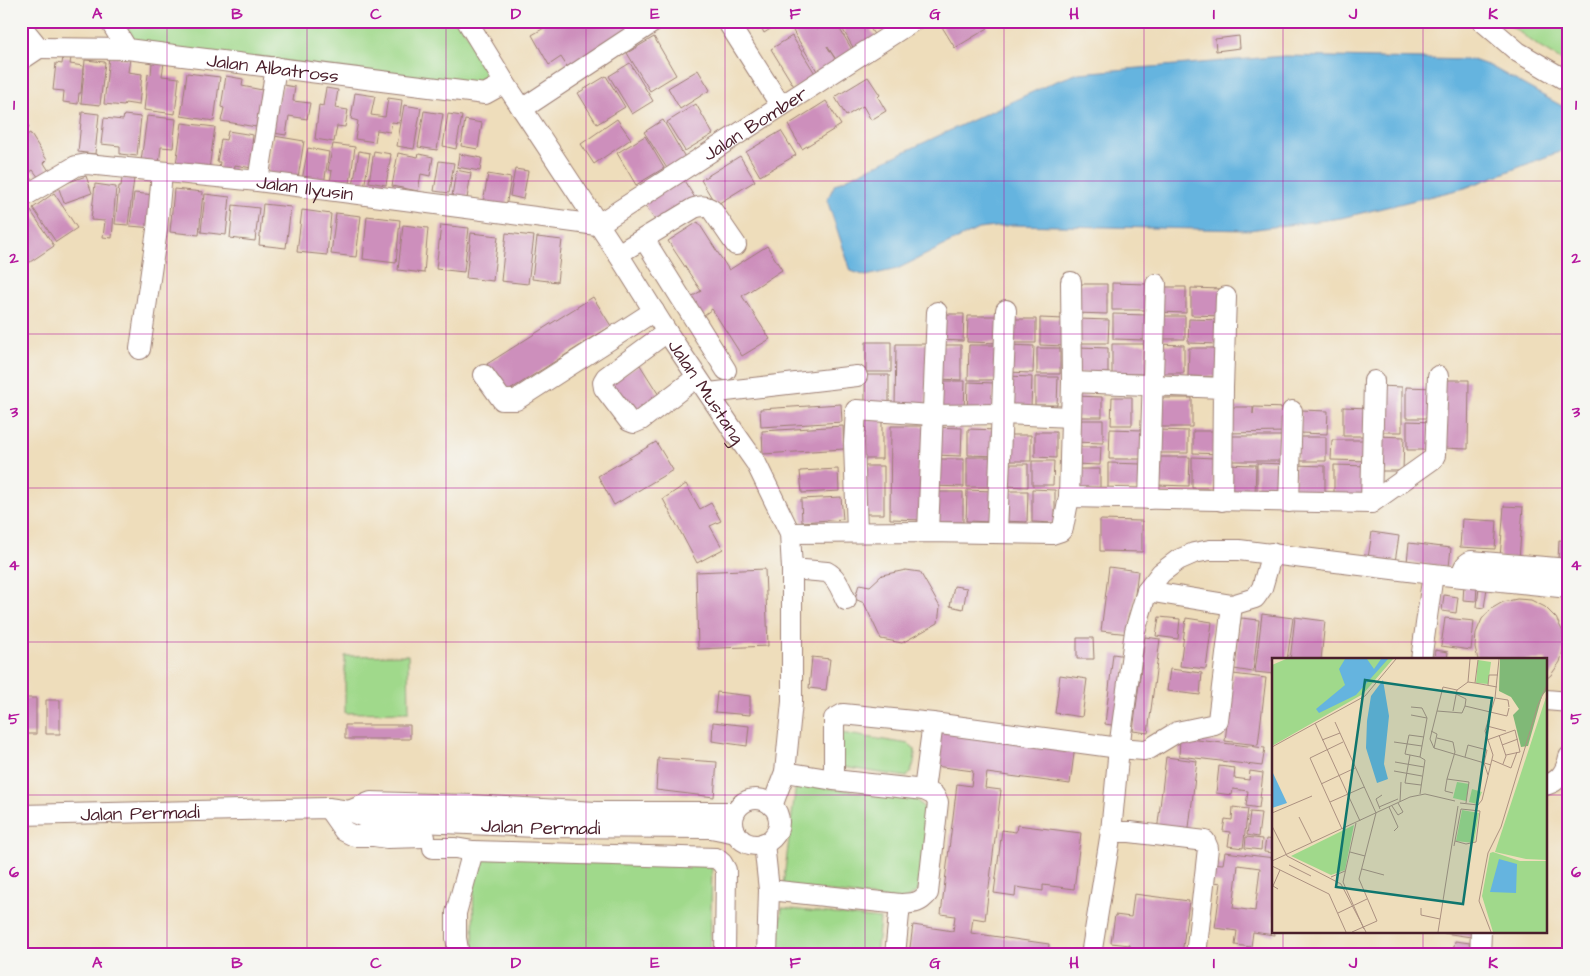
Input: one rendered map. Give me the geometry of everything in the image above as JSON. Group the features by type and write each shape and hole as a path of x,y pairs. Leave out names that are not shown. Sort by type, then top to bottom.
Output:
{"street":[{"path":"110,21 127,50"},
{"name":"Jalan Mustang","path":"467,21 505,84 618,254 667,332 736,436 756,462 790,532 792,569 792,702 786,772 772,806"},
{"path":"522,109 655,21"},
{"path":"727,21 781,106"},
{"name":"Jalan Bomber","path":"597,225 913,21"},
{"path":"1482,21 1518,52 1569,82"},
{"path":"21,60 38,48 26,29"},
{"name":"Jalan Albatross","path":"38,48 127,50 485,94 505,84"},
{"path":"258,182 276,68"},
{"name":"Jalan Ilyusin","path":"21,198 81,164 258,182 597,225"},
{"path":"140,349 157,230 162,172"},
{"path":"618,254 694,208 703,206 712,210 736,245"},
{"path":"644,239 726,370"},
{"path":"790,532 1058,533 1063,528 1065,522 1069,497 1072,417 1072,282"},
{"path":"1148,499 1156,284"},
{"path":"1222,501 1226,297"},
{"path":"997,532 1006,310"},
{"path":"484,375 502,400 516,400 654,311"},
{"path":"928,532 937,312"},
{"path":"667,332 606,377 603,382 604,388 629,421 634,423 703,385 857,376"},
{"path":"1069,497 1371,503 1435,456 1438,376"},
{"path":"1371,503 1374,381"},
{"path":"1072,382 1223,388"},
{"path":"857,532 854,443 856,410 932,415 1003,414 1072,417"},
{"path":"1289,502 1292,411"},
{"path":"1091,955 1111,832 1119,748 1135,631 1147,590 1161,573 1178,560 1194,553 1210,550 1239,550 1433,574 1569,588"},
{"path":"1147,590 1232,605 1255,598 1260,594 1272,553"},
{"path":"1462,576 1463,568 1471,561 1569,569"},
{"path":"792,569 831,574 846,600"},
{"path":"1421,658 1433,574"},
{"path":"834,780 834,719 843,714 933,723 1144,750 1149,749 1177,732 1215,724 1218,720 1232,605"},
{"path":"1548,700 1569,702"},
{"path":"924,790 933,723"},
{"path":"1548,784 1556,782 1561,776 1567,766 1569,757"},
{"path":"769,890 900,904 916,903 922,900 928,893 938,802 934,795 924,790 834,780 786,772"},
{"path":"757,799 765,801 772,806 777,814 776,832 771,839 764,843 748,844 741,839 733,825 735,812 740,805 748,800 757,799"},
{"name":"Jalan Permadi","path":"349,811 371,802 596,812 735,812"},
{"path":"328,808 344,831 354,836 374,836 429,842 473,851 716,858 726,870 725,955"},
{"name":"Jalan Permadi","path":"21,815 328,808 349,811 371,820 537,827 711,828 736,832"},
{"path":"1111,832 1130,832 1205,841 1208,848 1196,955"},
{"path":"764,843 769,890 767,955"},
{"path":"459,955 456,938 456,913 473,851"},
{"path":"895,955 900,904"},
{"path":"1480,955 1481,934"}],"green space":[{"path":"123,21 458,21 479,52 485,71 477,84 470,89 137,44"},
{"path":"1504,21 1569,21 1569,65 1541,48"},
{"path":"408,655 409,712 345,713 345,656"},
{"path":"841,733 909,744 915,749 915,757 909,774 907,777 830,765"},
{"path":"796,784 916,799 929,814 918,891 903,901 783,886"},
{"path":"474,855 712,866 710,955 473,955"},
{"path":"782,908 880,919 876,955 777,955"}],"water":[{"path":"1285,56 1473,60 1490,66 1569,110 1569,148 1465,188 1341,218 1249,230 1013,225 978,229 897,269 866,276 851,271 827,200 835,184 1054,82 1079,73"}],"building":[{"path":"540,21 642,21 568,68 561,57 549,65 532,35 544,28"},
{"path":"758,21 783,21 764,33"},
{"path":"812,21 817,29 830,21 835,21 853,51 837,61 827,46 839,65 820,76 793,31"},
{"path":"838,21 866,21 876,38 855,51"},
{"path":"940,21 984,21 988,28 955,48"},
{"path":"792,36 816,75 795,88 771,49"},
{"path":"1239,36 1240,48 1216,51 1215,39"},
{"path":"654,37 676,75 650,91 627,53"},
{"path":"109,56 130,59 128,72 142,74 139,105 125,103 124,106 104,104"},
{"path":"63,57 71,58 70,64 83,66 81,93 79,93 78,104 63,102 64,91 53,90 56,63 62,64"},
{"path":"85,60 105,62 100,105 81,103"},
{"path":"152,62 164,63 162,76 179,78 175,114 144,110 148,74 151,75"},
{"path":"630,63 653,101 632,114 609,76"},
{"path":"698,70 710,90 680,109 668,88"},
{"path":"187,73 220,77 214,121 181,116"},
{"path":"226,76 243,79 242,86 262,90 256,127 221,121 224,108 221,107"},
{"path":"606,76 625,107 597,124 578,93"},
{"path":"868,77 880,95 878,97 886,111 871,120 863,106 846,116 835,97"},
{"path":"283,85 295,87 293,101 310,103 307,119 289,116 286,135 267,132"},
{"path":"326,88 338,90 335,108 348,110 345,127 337,126 334,142 315,139 319,105 323,106"},
{"path":"355,93 375,96 371,115 385,117 388,98 402,100 399,123 392,122 390,132 377,130 375,142 355,139 358,121 351,119"},
{"path":"826,101 841,125 802,149 788,125"},
{"path":"696,104 713,134 685,151 667,122"},
{"path":"404,105 421,108 414,149 397,146"},
{"path":"424,111 443,114 437,150 418,147"},
{"path":"82,112 99,114 95,154 78,152"},
{"path":"448,114 462,116 456,149 443,146"},
{"path":"21,115 29,127 21,131"},
{"path":"124,115 141,117 137,156 120,154 120,146 101,144 104,118 123,120"},
{"path":"147,116 176,119 173,148 161,147 159,164 141,161"},
{"path":"617,119 631,139 594,164 581,144"},
{"path":"465,120 482,123 478,149 461,146"},
{"path":"663,120 686,159 668,170 644,132"},
{"path":"182,123 215,127 209,169 176,164"},
{"path":"228,131 253,135 252,144 261,146 257,169 235,165 233,178 218,175 220,162 217,162 221,139 226,140"},
{"path":"781,131 796,155 760,176 746,152"},
{"path":"30,133 47,160 44,163 49,171 39,178 33,170 21,178 21,138"},
{"path":"274,136 304,141 298,178 268,173"},
{"path":"645,136 664,168 636,185 617,153"},
{"path":"333,144 355,147 349,191 329,188 332,171 328,170"},
{"path":"308,148 329,152 324,184 302,180"},
{"path":"359,151 370,153 364,188 353,186"},
{"path":"374,151 391,154 386,185 369,182"},
{"path":"398,153 418,157 419,154 433,157 430,176 421,174 418,191 392,186"},
{"path":"459,154 482,158 480,171 457,167"},
{"path":"740,156 755,181 716,205 701,180"},
{"path":"439,161 454,163 449,193 434,191"},
{"path":"515,169 528,171 523,199 510,196"},
{"path":"456,170 471,173 466,205 451,203"},
{"path":"488,174 511,178 506,207 483,203"},
{"path":"86,176 92,193 64,203 58,186"},
{"path":"122,178 134,179 128,225 115,224 119,186 121,186"},
{"path":"683,179 697,201 658,225 644,203"},
{"path":"95,184 116,187 112,238 103,237 105,221 91,220"},
{"path":"174,189 203,192 199,235 170,232"},
{"path":"54,193 77,228 56,242 33,208"},
{"path":"134,193 156,195 153,228 130,226"},
{"path":"205,194 230,197 226,235 201,232"},
{"path":"263,204 291,207 286,248 259,245"},
{"path":"233,205 259,208 255,241 230,238"},
{"path":"302,210 331,214 327,255 297,252"},
{"path":"31,211 54,246 27,264 21,255 21,218"},
{"path":"336,213 361,216 356,257 331,254"},
{"path":"367,216 400,220 396,263 363,259"},
{"path":"698,222 729,270 767,246 782,270 742,296 770,339 742,356 712,309 700,318 688,299 701,291 668,241"},
{"path":"403,225 428,228 424,273 398,270"},
{"path":"441,225 469,228 464,272 436,269"},
{"path":"471,233 498,236 493,281 466,278"},
{"path":"506,233 534,236 528,284 501,281"},
{"path":"537,237 562,240 557,282 532,279"},
{"path":"1112,283 1147,284 1147,310 1112,310"},
{"path":"1076,284 1107,284 1107,314 1075,313"},
{"path":"1158,287 1186,287 1186,313 1158,312"},
{"path":"1191,288 1222,289 1222,316 1191,315"},
{"path":"593,297 611,326 505,393 487,364"},
{"path":"938,314 964,314 963,341 938,340"},
{"path":"1113,314 1147,315 1147,340 1113,339"},
{"path":"968,316 1001,316 1000,343 967,342"},
{"path":"1159,316 1185,316 1185,339 1158,339"},
{"path":"1040,318 1064,319 1064,346 1040,345"},
{"path":"1009,319 1036,319 1036,343 1008,343"},
{"path":"1078,319 1109,320 1108,343 1078,343"},
{"path":"1189,319 1220,320 1219,344 1188,343"},
{"path":"866,342 891,342 891,372 866,372"},
{"path":"896,344 928,344 926,408 895,407"},
{"path":"1112,344 1146,344 1146,374 1112,374"},
{"path":"1158,344 1184,345 1184,373 1158,373"},
{"path":"940,345 961,345 961,380 939,379"},
{"path":"969,345 997,345 996,380 968,380"},
{"path":"1006,345 1034,346 1033,373 1006,372"},
{"path":"1078,347 1108,348 1108,373 1077,373"},
{"path":"1037,348 1060,348 1060,374 1037,374"},
{"path":"1189,348 1219,348 1218,377 1188,376"},
{"path":"640,365 662,400 632,419 610,383"},
{"path":"865,375 889,375 889,406 865,406"},
{"path":"1005,376 1032,377 1031,408 1004,408"},
{"path":"1035,377 1058,377 1057,405 1035,405"},
{"path":"1443,380 1469,380 1468,449 1442,448"},
{"path":"937,381 965,381 964,412 936,412"},
{"path":"968,382 994,383 993,414 967,413"},
{"path":"1379,386 1402,387 1402,432 1378,432"},
{"path":"1406,387 1434,388 1433,418 1406,418"},
{"path":"1075,396 1102,397 1102,417 1075,417"},
{"path":"1112,397 1132,397 1132,425 1111,425"},
{"path":"1161,398 1192,398 1192,427 1160,427"},
{"path":"841,404 842,422 761,427 760,409"},
{"path":"1226,407 1253,407 1253,414 1254,407 1288,408 1287,432 1226,433"},
{"path":"1343,407 1369,408 1368,436 1343,436"},
{"path":"1301,410 1328,411 1327,434 1300,433"},
{"path":"864,419 882,419 882,459 864,459"},
{"path":"1072,420 1103,420 1103,443 1072,442"},
{"path":"1407,421 1433,422 1432,450 1407,450"},
{"path":"843,426 844,449 763,454 762,431"},
{"path":"891,426 926,426 925,520 890,519"},
{"path":"933,427 962,428 961,456 933,455"},
{"path":"968,429 998,430 998,456 968,455"},
{"path":"1110,429 1142,430 1142,459 1109,459"},
{"path":"1159,430 1188,431 1188,453 1158,453"},
{"path":"1193,431 1221,431 1221,454 1193,453"},
{"path":"1035,432 1056,432 1056,458 1035,457"},
{"path":"1006,435 1031,435 1031,461 1005,461"},
{"path":"1225,436 1287,436 1286,461 1225,461"},
{"path":"1377,436 1404,437 1403,471 1376,471"},
{"path":"1298,437 1326,437 1326,461 1297,461"},
{"path":"1332,440 1369,440 1369,461 1331,460"},
{"path":"656,442 673,470 614,505 598,476"},
{"path":"1074,447 1101,447 1100,465 1073,464"},
{"path":"967,457 994,457 994,487 967,487"},
{"path":"1156,457 1190,457 1189,486 1156,485"},
{"path":"1192,457 1214,458 1213,488 1192,488"},
{"path":"932,459 964,459 964,487 932,486"},
{"path":"1032,461 1054,461 1053,485 1032,485"},
{"path":"1108,463 1142,464 1142,489 1108,488"},
{"path":"1257,463 1286,464 1286,494 1257,493"},
{"path":"1004,464 1028,464 1028,487 1004,486"},
{"path":"1224,464 1256,465 1255,494 1224,493"},
{"path":"1295,465 1325,466 1325,492 1295,492"},
{"path":"1334,465 1369,466 1369,497 1334,496"},
{"path":"863,466 884,466 884,514 863,514"},
{"path":"838,469 839,491 802,493 800,471"},
{"path":"1073,469 1100,469 1100,491 1072,491"},
{"path":"686,484 700,509 711,503 721,521 710,526 723,549 697,563 663,499"},
{"path":"1032,489 1055,490 1055,523 1032,522"},
{"path":"967,490 993,491 992,522 966,521"},
{"path":"1003,491 1028,491 1027,522 1002,521"},
{"path":"932,492 963,492 963,522 931,522"},
{"path":"841,497 843,519 802,522 801,499"},
{"path":"1504,506 1523,507 1519,559 1500,558"},
{"path":"1462,519 1497,521 1495,549 1460,547"},
{"path":"1100,520 1142,521 1142,552 1100,551"},
{"path":"1372,532 1399,536 1395,562 1368,558"},
{"path":"1559,540 1569,541 1569,561 1558,560"},
{"path":"1409,543 1451,548 1449,567 1407,562"},
{"path":"1109,567 1138,571 1130,634 1101,631"},
{"path":"765,569 768,646 698,649 696,572"},
{"path":"906,570 920,572 940,607 938,623 902,643 881,639 864,603 855,599 859,584 870,586 882,575"},
{"path":"1464,584 1477,586 1476,601 1463,600"},
{"path":"954,586 967,588 963,609 950,606"},
{"path":"1479,587 1487,588 1484,608 1477,607"},
{"path":"1444,595 1458,597 1456,613 1442,611"},
{"path":"1517,599 1531,600 1545,607 1556,618 1563,632 1564,647 1560,662 1548,677 1548,658 1478,658 1475,647 1476,633 1482,619 1491,609 1503,602"},
{"path":"1262,614 1293,618 1287,658 1272,658 1272,674 1255,672"},
{"path":"1159,617 1180,619 1178,639 1156,636"},
{"path":"1295,617 1325,621 1321,658 1290,658"},
{"path":"1186,618 1212,622 1206,669 1180,666"},
{"path":"1241,618 1259,620 1253,672 1234,669"},
{"path":"1445,618 1474,621 1471,650 1441,646"},
{"path":"1145,637 1160,639 1148,733 1133,731"},
{"path":"1077,638 1093,638 1094,659 1077,659"},
{"path":"1435,650 1448,652 1447,658 1434,658"},
{"path":"1113,654 1127,656 1118,726 1105,724"},
{"path":"812,657 830,659 826,690 809,688"},
{"path":"1170,669 1202,673 1200,695 1167,691"},
{"path":"1233,674 1266,678 1258,745 1225,741"},
{"path":"1060,675 1087,679 1082,717 1055,713"},
{"path":"717,692 750,696 750,715 715,712"},
{"path":"21,698 36,698 36,734 21,734"},
{"path":"46,700 60,700 60,734 46,734"},
{"path":"713,722 749,726 747,746 712,741"},
{"path":"345,725 410,725 410,739 345,739"},
{"path":"940,728 1075,746 1070,784 987,773 985,788 1001,790 985,920 973,918 971,933 1049,944 1048,955 909,955 913,925 953,931 955,916 941,914 957,784 971,786 973,771 935,766"},
{"path":"1180,738 1265,748 1262,766 1179,756"},
{"path":"1166,757 1197,761 1188,836 1157,832"},
{"path":"658,758 717,762 714,797 656,790"},
{"path":"1219,766 1235,768 1234,778 1249,780 1250,771 1263,773 1259,808 1246,806 1248,791 1233,789 1232,795 1216,793"},
{"path":"1233,807 1248,809 1243,848 1228,846 1230,832 1223,831 1225,819 1232,820"},
{"path":"1250,812 1261,813 1258,837 1247,835"},
{"path":"1017,825 1081,833 1074,889 1043,885 1043,891 1016,887 1015,896 994,893 1002,830 1016,832"},
{"path":"1246,837 1262,839 1261,850 1245,848"},
{"path":"1266,839 1272,840 1272,853 1264,852"},
{"path":"1225,852 1272,858 1272,934 1274,935 1253,932 1251,947 1235,945 1237,931 1215,928 1221,883 1208,881 1210,863 1223,864","holes":["1238,865 1260,868 1255,911 1233,908"]},
{"path":"1134,894 1189,901 1182,955 1129,955 1130,945 1111,943 1115,915 1131,917"},
{"path":"1451,934 1472,934 1471,937"},
{"path":"1455,941 1470,943 1468,953 1453,951"}]}
